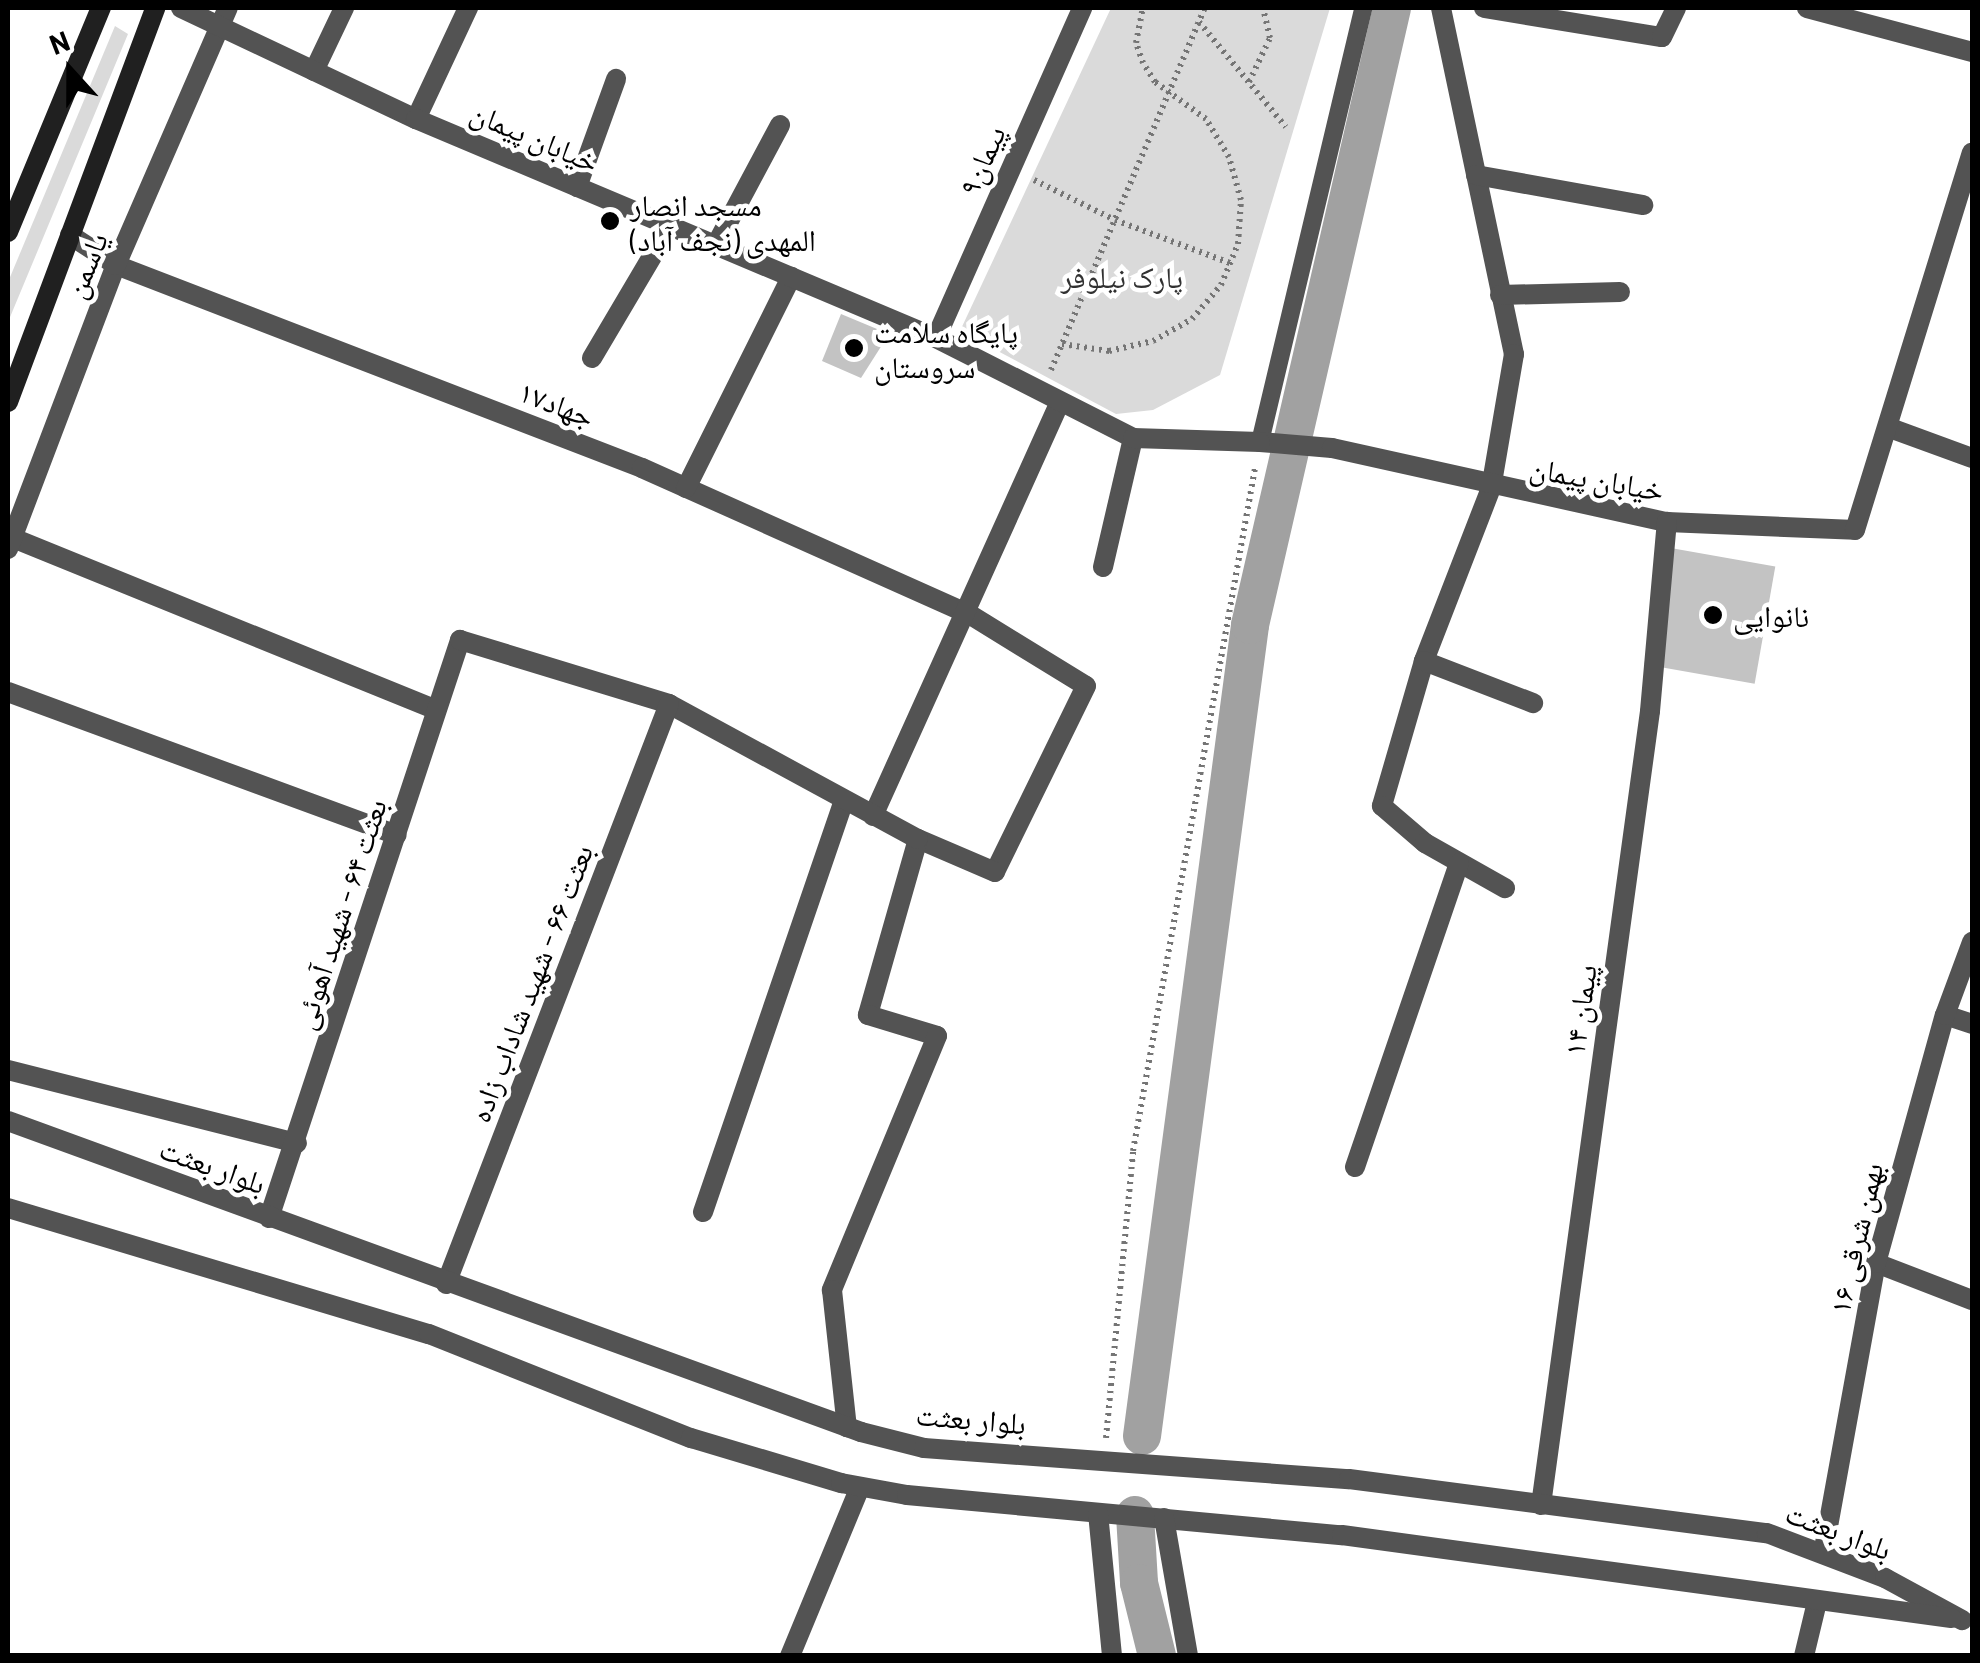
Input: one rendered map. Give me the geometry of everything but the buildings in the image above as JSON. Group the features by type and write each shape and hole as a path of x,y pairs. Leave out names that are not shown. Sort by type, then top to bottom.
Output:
{"main road":[{"path":"8,232 100,8"},
{"path":"8,402 155,8"}],"street":[{"name":"خیابان پیمان","path":"181,8 416,119 936,338 1050,399 1134,438 1332,448 1491,488 1667,522 1855,530 1890,428"},
{"name":"یاسمن","path":"9,541 116,265 228,8"},
{"path":"314,71 344,8"},
{"path":"416,119 468,8"},
{"name":"پیمان۹","path":"936,338 1082,8"},
{"path":"1441,8 1514,354 1491,488 1424,660 1382,806 1458,863 1505,888"},
{"path":"1484,8 1662,37 1676,8"},
{"path":"1806,8 1972,52"},
{"path":"576,187 616,79"},
{"path":"716,245 780,124"},
{"path":"1972,154 1890,428 1972,458"},
{"path":"1476,175 1643,205"},
{"path":"592,358 670,226"},
{"name":"جهاد۱۷","path":"70,235 116,265 686,488 969,614 1086,686 995,872 918,839"},
{"path":"686,488 791,277"},
{"path":"1500,295 1620,292"},
{"path":"872,816 969,614 1050,399"},
{"path":"1103,567 1134,438"},
{"name":"پیمان ۱۴","path":"1541,1504 1650,711 1667,522"},
{"path":"9,541 434,709"},
{"name":"بعثت ۶۴ - شهید آهوئی","path":"270,1218 434,709 460,640 473,640 669,704"},
{"path":"1424,660 1533,704"},
{"path":"8,692 396,835"},
{"path":"669,704 918,839 868,1014 937,1036 832,1290 847,1428"},
{"name":"بعثت ۶۶ - شهید شاداب زاده","path":"446,1284 669,704"},
{"path":"703,1212 844,800"},
{"path":"1355,1167 1458,863"},
{"name":"بهمن شرقی ۱۶","path":"1823,1554 1876,1263 1945,1015 1972,942"},
{"path":"1945,1015 1972,1024"},
{"path":"8,1070 297,1143"},
{"name":"بلوار بعثت","path":"8,1121 847,1428 924,1448 1104,1457 1541,1504 1767,1533 1885,1578 1967,1621"},
{"name":"بلوار بعثت","path":"8,1208 429,1334 690,1438 860,1486 1342,1534 1967,1621"},
{"path":"1876,1263 1972,1300"},
{"path":"790,1656 860,1486"},
{"path":"1098,1512 1112,1656"},
{"path":"1164,1518 1188,1656"},
{"path":"1804,1656 1817,1602"}],"lane":[{"path":"1270,442 1363,8"}],"path":[{"path":"1062,344 1110,351 1153,341 1192,319 1230,263 1241,200 1229,156 1206,119 1142,64 1136,42 1143,8"},
{"path":"1050,399 1062,344 1205,8"},
{"path":"1249,82 1270,38 1264,8"},
{"path":"1199,22 1286,127"},
{"path":"1010,169 1115,220 1230,263"},
{"path":"1104,1457 1133,1151 1270,442"}],"green space":[{"name":"پارک نیلوفر","path":"1111,8 1330,8 1220,375 1153,410 1116,414 960,331"},
{"path":"115,26 128,34 8,322 8,282"}],"waterway":[{"path":"1142,1436 1250,625 1392,8"},
{"path":"1135,1515 1139,1583 1157,1656"}],"place":[{"name":"مسجد انصار المهدی (نجف آباد)","path":"610,221"},
{"name":"پایگاه سلامت سروستان","path":"854,348"},
{"name":"نانوایی","path":"1713,615"}]}
